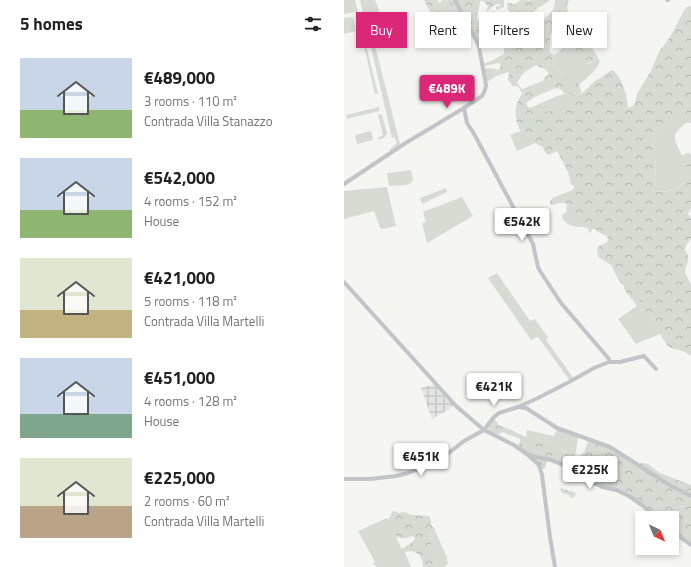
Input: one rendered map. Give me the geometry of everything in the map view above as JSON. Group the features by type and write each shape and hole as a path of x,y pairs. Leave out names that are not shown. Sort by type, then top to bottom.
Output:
{"street":[{"path":"344,184 404,144 464,108 482,96 486,90 479,47 455,0"},
{"path":"464,108 467,123 533,244 540,272 561,303 609,359 609,362"},
{"path":"344,282 456,406 484,430 528,454 539,466 542,475 555,567"},
{"path":"344,479 370,479 408,473 426,466 441,459 464,441 484,430 499,413 518,407 594,368 609,362 620,362 644,356 656,369"},
{"path":"518,407 526,408 558,428 610,447 671,486 691,496"},
{"path":"528,454 550,460 582,473 594,483 602,487 616,490 629,496 649,511"},
{"path":"679,537 691,546"}],"shaded area":[{"path":"434,384 454,405 432,419 421,388"}],"green space":[{"path":"344,0 355,0 358,12 344,14"},
{"path":"360,0 375,0 380,12 363,12"},
{"path":"424,0 437,0 447,12 430,12"},
{"path":"443,0 449,2 455,12 446,12 439,3"},
{"path":"446,0 454,0 460,12 454,12 450,3"},
{"path":"456,0 504,0 504,7 498,10 496,9 496,6 500,5 497,4 488,11 486,11 488,6 483,1 480,1 477,13 477,20 479,20 479,44 471,29 471,12 462,12"},
{"path":"521,0 550,0 534,12 510,12 507,8 508,3 515,4"},
{"path":"555,0 569,0 567,5 568,12 552,12 550,52 554,55 564,48 592,48 596,54 593,61 586,63 581,63 569,55 564,54 552,59 552,62 558,70 568,78 577,82 581,94 596,80 613,70 624,88 628,108 634,105 637,94 651,71 659,52 670,37 686,7 691,6 691,123 686,123 682,119 676,119 662,126 655,137 653,150 656,164 655,182 652,188 653,191 662,192 681,186 686,178 687,172 687,168 681,160 682,156 686,153 691,155 691,208 688,214 691,218 691,238 685,248 688,256 688,262 685,273 691,284 691,356 666,344 667,341 663,333 653,318 641,306 642,303 638,299 631,298 625,291 624,286 619,281 611,265 598,257 597,249 599,246 606,243 608,240 607,236 595,229 593,229 590,233 588,228 573,226 575,220 574,217 566,215 567,204 561,203 551,205 550,201 553,198 572,190 574,186 571,184 568,172 557,151 549,155 547,154 543,147 526,137 519,128 516,116 517,103 525,91 531,93 534,97 526,104 537,114 551,111 574,100 568,92 565,94 559,89 551,90 550,86 543,82 544,78 549,74 548,72 536,65 526,71 517,83 511,83 508,81 508,72 497,76 494,75 494,72 500,68 501,65 499,63 484,66 483,64 504,54 504,48 544,48 544,19 553,9"},
{"path":"344,18 353,18 356,31 344,34"},
{"path":"364,48 367,48 378,94 375,94"},
{"path":"371,48 376,48 400,144 389,151 397,143 394,137 392,138"},
{"path":"563,53 573,56 575,59 588,64 593,61 596,54 600,61 599,65 579,85 558,70 552,62 552,59 556,55"},
{"path":"484,68 497,69 494,72 494,75 496,76 487,82"},
{"path":"543,81 550,86 551,90 534,97 525,91 522,93 518,86 512,86 511,83 517,83 522,89"},
{"path":"565,92 569,92 574,100 556,109 541,114 536,114 530,108 565,94"},
{"path":"379,107 379,111 347,119 346,115"},
{"path":"378,114 382,115 387,133 385,137 379,140 378,138 383,135"},
{"path":"676,119 683,119 686,123 677,131 675,138 682,156 681,160 687,168 686,178 680,186 673,190 661,192 653,191 652,188 655,182 656,164 653,150 655,137 662,126"},
{"path":"371,131 373,140 357,144 355,135"},
{"path":"521,131 535,143 517,151 510,135"},
{"path":"411,170 413,180 411,183 406,185 389,186 387,173"},
{"path":"387,187 396,226 382,229 380,228 374,211 344,219 344,191"},
{"path":"446,188 447,192 422,204 420,198"},
{"path":"462,197 473,216 427,243 422,223 426,222 423,212"},
{"path":"566,212 567,215 574,217 575,220 573,226 563,219 562,215"},
{"path":"497,273 530,321 535,319 548,337 546,340 574,379 570,381 538,337 531,340 488,278"},
{"path":"631,298 638,299 642,303 645,311 651,316 664,333 664,337 667,341 666,344 660,334 636,344 618,319 637,306"},
{"path":"494,419 498,425 518,433 530,440 545,440 557,447 559,451 563,451 574,457 577,457 583,453 588,441 611,449 639,467 640,463 648,464 660,473 691,485 691,545 679,536 679,511 650,511 634,498 599,485 582,472 548,459 545,468 543,469 518,447 520,439 503,432 497,435 489,431 488,428"},
{"path":"557,429 578,437 575,457 569,456 564,451 559,451 556,446 547,441 530,440 526,437 527,430 554,436"},
{"path":"561,488 576,493 575,496 573,498 562,493"},
{"path":"395,511 398,513 404,512 413,515 429,516 431,525 435,529 435,531 430,533 430,537 431,547 435,550 434,555 436,558 437,567 423,567 422,560 418,554 409,551 405,552 403,548 410,544 415,537 412,536 402,538 396,535 389,519 392,512"},
{"path":"387,518 389,519 411,567 377,567 373,564 375,562 358,531"},
{"path":"435,531 447,557 448,563 445,567 436,566 434,555 435,550 431,547 430,535"}]}
